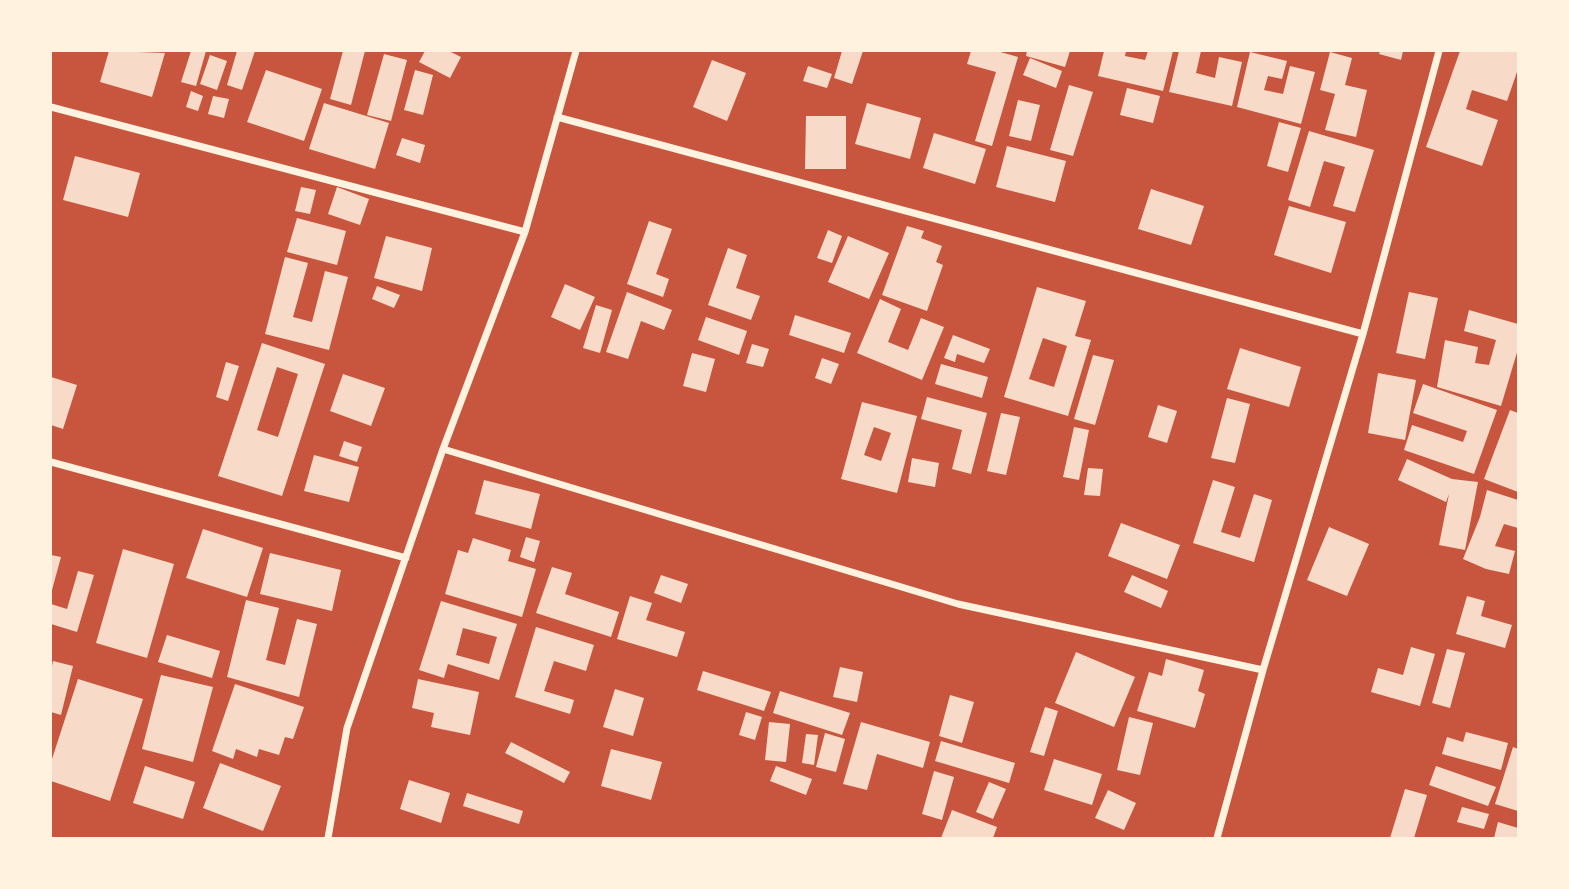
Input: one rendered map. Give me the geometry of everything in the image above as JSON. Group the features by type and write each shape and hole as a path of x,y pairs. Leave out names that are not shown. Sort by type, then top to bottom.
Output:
{"street":[{"path":"328,838 347,727 443,449 525,232 576,51"},
{"path":"1217,838 1263,670 1363,334 1439,51"},
{"path":"51,107 525,232"},
{"path":"557,117 1363,334"},
{"path":"443,449 958,604 1263,670"},
{"path":"51,462 405,558"}],"building":[{"path":"109,51 165,53 152,97 100,82"},
{"path":"191,51 206,51 196,86 181,82"},
{"path":"237,51 255,51 242,90 227,85"},
{"path":"343,51 365,51 351,105 330,99"},
{"path":"425,51 449,51 461,57 450,78 419,62"},
{"path":"842,51 863,51 852,84 834,78"},
{"path":"971,51 997,51 1018,57 992,146 975,141 996,72 967,64"},
{"path":"1027,51 1070,51 1065,67 1026,56"},
{"path":"1104,51 1126,51 1125,56 1145,60 1148,51 1173,51 1163,91 1098,76"},
{"path":"1179,51 1201,51 1196,73 1215,78 1219,57 1242,62 1232,106 1169,92"},
{"path":"1380,51 1403,51 1401,60 1379,54"},
{"path":"1460,51 1518,52 1518,69 1507,101 1472,90 1466,109 1498,120 1482,166 1426,147"},
{"path":"1250,52 1287,61 1282,79 1268,76 1264,90 1283,94 1290,66 1315,72 1301,124 1237,107"},
{"path":"1330,52 1352,58 1345,85 1367,90 1356,137 1325,130 1335,94 1320,90"},
{"path":"384,54 407,60 391,121 367,115"},
{"path":"210,55 227,61 217,90 200,84"},
{"path":"1030,58 1062,71 1056,88 1023,75"},
{"path":"712,60 746,73 727,121 693,107"},
{"path":"808,66 832,74 827,88 803,81"},
{"path":"266,70 322,89 304,141 247,122"},
{"path":"415,70 433,75 423,115 404,110"},
{"path":"1069,85 1093,92 1073,156 1050,150"},
{"path":"1127,88 1160,96 1153,123 1120,115"},
{"path":"191,91 203,96 198,111 186,107"},
{"path":"213,96 229,99 224,118 208,114"},
{"path":"1018,100 1040,105 1031,141 1009,136"},
{"path":"324,103 389,123 375,169 309,149"},
{"path":"867,103 921,118 910,159 855,144"},
{"path":"806,116 846,116 846,169 805,169"},
{"path":"1279,122 1301,128 1288,172 1267,166"},
{"path":"1309,131 1374,150 1355,212 1333,206 1345,167 1324,161 1310,207 1288,200"},
{"path":"934,133 986,149 975,184 923,168"},
{"path":"402,138 425,145 420,163 396,155"},
{"path":"1007,146 1066,161 1055,202 996,187"},
{"path":"75,156 140,173 128,217 63,200"},
{"path":"301,187 316,190 310,214 295,211"},
{"path":"337,187 369,199 360,225 328,214"},
{"path":"1151,189 1204,206 1191,245 1138,229"},
{"path":"1289,206 1346,222 1331,273 1274,255"},
{"path":"297,218 346,231 337,265 287,252"},
{"path":"649,221 672,229 656,274 669,279 663,297 627,284"},
{"path":"907,226 924,231 921,238 942,246 936,262 943,265 927,311 882,295"},
{"path":"828,230 842,236 832,263 817,258"},
{"path":"386,236 432,248 422,291 374,278"},
{"path":"848,236 889,253 869,299 828,282"},
{"path":"728,248 747,255 736,288 760,296 751,320 708,305"},
{"path":"285,257 308,263 293,317 312,322 325,271 348,277 329,350 265,334"},
{"path":"565,284 595,297 580,330 551,317"},
{"path":"377,286 400,295 394,308 372,299"},
{"path":"1037,287 1086,301 1075,336 1091,340 1068,416 1004,397","holes":["1043,338 1067,346 1054,387 1029,379"]},
{"path":"627,292 672,310 664,330 641,321 628,359 606,352"},
{"path":"1409,292 1438,298 1425,359 1396,353"},
{"path":"880,299 901,309 888,342 908,350 921,318 944,327 922,380 857,353"},
{"path":"596,305 612,310 600,353 583,348"},
{"path":"1469,310 1518,324 1518,349 1501,406 1437,387 1445,340 1478,347 1475,363 1489,365 1496,340 1464,331"},
{"path":"795,315 851,333 844,353 789,335"},
{"path":"706,317 747,331 739,355 698,340"},
{"path":"953,335 990,349 984,363 957,354 955,362 944,358"},
{"path":"262,343 325,364 282,496 218,476","holes":["277,367 298,374 278,437 257,430"]},
{"path":"752,344 769,349 763,367 746,363"},
{"path":"1240,348 1301,367 1289,407 1227,389"},
{"path":"692,353 715,359 706,392 683,386"},
{"path":"1093,355 1114,360 1095,425 1074,419"},
{"path":"822,358 839,364 831,384 815,378"},
{"path":"226,362 239,366 228,401 216,397"},
{"path":"941,364 988,377 982,398 935,384"},
{"path":"1378,373 1416,380 1405,440 1368,433"},
{"path":"343,374 385,388 371,426 330,411"},
{"path":"51,377 77,385 63,429 51,425"},
{"path":"1423,384 1497,410 1474,474 1404,450 1412,425 1463,442 1467,431 1413,413"},
{"path":"927,397 987,413 971,474 952,469 962,430 921,419"},
{"path":"1227,398 1250,404 1235,463 1211,458"},
{"path":"862,402 917,416 897,493 841,479","holes":["874,427 891,433 881,461 864,455"]},
{"path":"1158,405 1177,411 1167,443 1148,437"},
{"path":"1510,410 1518,413 1518,492 1484,479"},
{"path":"1001,413 1020,417 1006,475 987,471"},
{"path":"1074,427 1089,430 1079,480 1063,477"},
{"path":"344,441 362,447 357,462 339,456"},
{"path":"314,455 359,467 349,502 304,491"},
{"path":"912,458 939,463 935,487 908,482"},
{"path":"1407,459 1452,479 1478,482 1465,550 1439,545 1449,494 1446,502 1398,480"},
{"path":"1088,468 1103,469 1100,496 1084,495"},
{"path":"484,480 540,494 531,529 475,514"},
{"path":"1213,480 1235,487 1221,532 1240,538 1254,494 1272,500 1254,562 1193,543"},
{"path":"1487,490 1518,500 1518,528 1504,524 1495,546 1515,551 1509,574 1486,569 1463,559 1480,517"},
{"path":"1121,523 1180,545 1167,579 1108,556"},
{"path":"1329,527 1369,544 1347,596 1307,580"},
{"path":"203,529 263,548 247,597 186,578"},
{"path":"526,537 540,541 534,562 520,557"},
{"path":"473,538 511,550 508,561 536,569 522,617 445,594 458,550 468,553"},
{"path":"123,549 174,564 147,658 96,643"},
{"path":"270,553 341,570 332,611 260,594"},
{"path":"51,555 61,557 52,590 51,590"},
{"path":"552,567 572,573 565,594 619,612 611,637 536,613"},
{"path":"78,571 94,575 77,632 51,624 51,604 67,609"},
{"path":"661,575 688,584 681,603 654,593"},
{"path":"1132,575 1168,591 1161,608 1124,592"},
{"path":"630,596 652,603 646,620 685,632 677,657 617,639"},
{"path":"1467,596 1485,601 1481,616 1512,625 1505,648 1456,634"},
{"path":"246,600 279,608 266,660 285,665 297,619 317,624 299,697 227,677"},
{"path":"441,601 517,624 499,680 448,664 444,678 419,670","holes":["463,628 497,637 489,664 456,655"]},
{"path":"536,627 594,645 586,671 554,661 544,691 574,700 570,714 515,697"},
{"path":"167,635 220,651 212,678 158,662"},
{"path":"1411,647 1435,654 1420,706 1371,692 1378,668 1403,675"},
{"path":"1447,649 1465,653 1450,708 1432,703"},
{"path":"1076,652 1135,677 1114,727 1055,703"},
{"path":"1166,659 1204,670 1198,691 1205,694 1195,728 1137,711 1149,672 1162,676"},
{"path":"53,661 73,666 61,715 51,712"},
{"path":"840,667 863,672 857,702 833,697"},
{"path":"703,671 771,692 764,711 697,690"},
{"path":"161,675 213,687 193,762 142,749"},
{"path":"78,679 143,699 110,801 51,781 51,762"},
{"path":"418,679 479,692 470,735 431,727 434,713 412,708"},
{"path":"235,684 304,707 293,739 285,737 279,755 259,749 257,757 236,749 233,759 212,751"},
{"path":"615,689 644,698 633,736 603,727"},
{"path":"780,691 850,713 842,735 773,713"},
{"path":"950,695 974,702 962,743 939,736"},
{"path":"1045,707 1058,711 1044,756 1030,752"},
{"path":"746,712 762,717 755,740 739,735"},
{"path":"1129,717 1153,723 1140,775 1117,770"},
{"path":"769,722 790,724 786,762 765,760"},
{"path":"861,722 930,742 923,768 877,754 867,790 843,784"},
{"path":"1466,732 1508,743 1501,770 1442,754 1447,737 1463,742"},
{"path":"825,733 845,739 836,772 816,767"},
{"path":"806,734 818,735 814,765 802,763"},
{"path":"941,741 1015,763 1009,783 935,761"},
{"path":"511,742 570,772 564,783 505,753"},
{"path":"1513,747 1518,749 1518,811 1495,804"},
{"path":"611,749 662,762 651,800 601,786"},
{"path":"1054,759 1102,774 1092,805 1044,790"},
{"path":"220,763 281,786 263,831 203,808"},
{"path":"145,766 195,782 183,819 133,803"},
{"path":"776,766 812,779 806,795 770,781"},
{"path":"1436,766 1496,787 1488,806 1429,785"},
{"path":"934,771 954,777 942,820 922,814"},
{"path":"409,780 450,793 441,823 400,809"},
{"path":"989,782 1006,789 993,819 976,812"},
{"path":"1405,789 1427,795 1414,838 1390,838"},
{"path":"1108,790 1136,803 1124,830 1095,818"},
{"path":"467,793 523,811 519,824 463,806"},
{"path":"1462,807 1489,814 1484,829 1457,822"},
{"path":"952,810 997,827 993,838 941,838"},
{"path":"1498,822 1518,828 1518,838 1494,838"}]}
